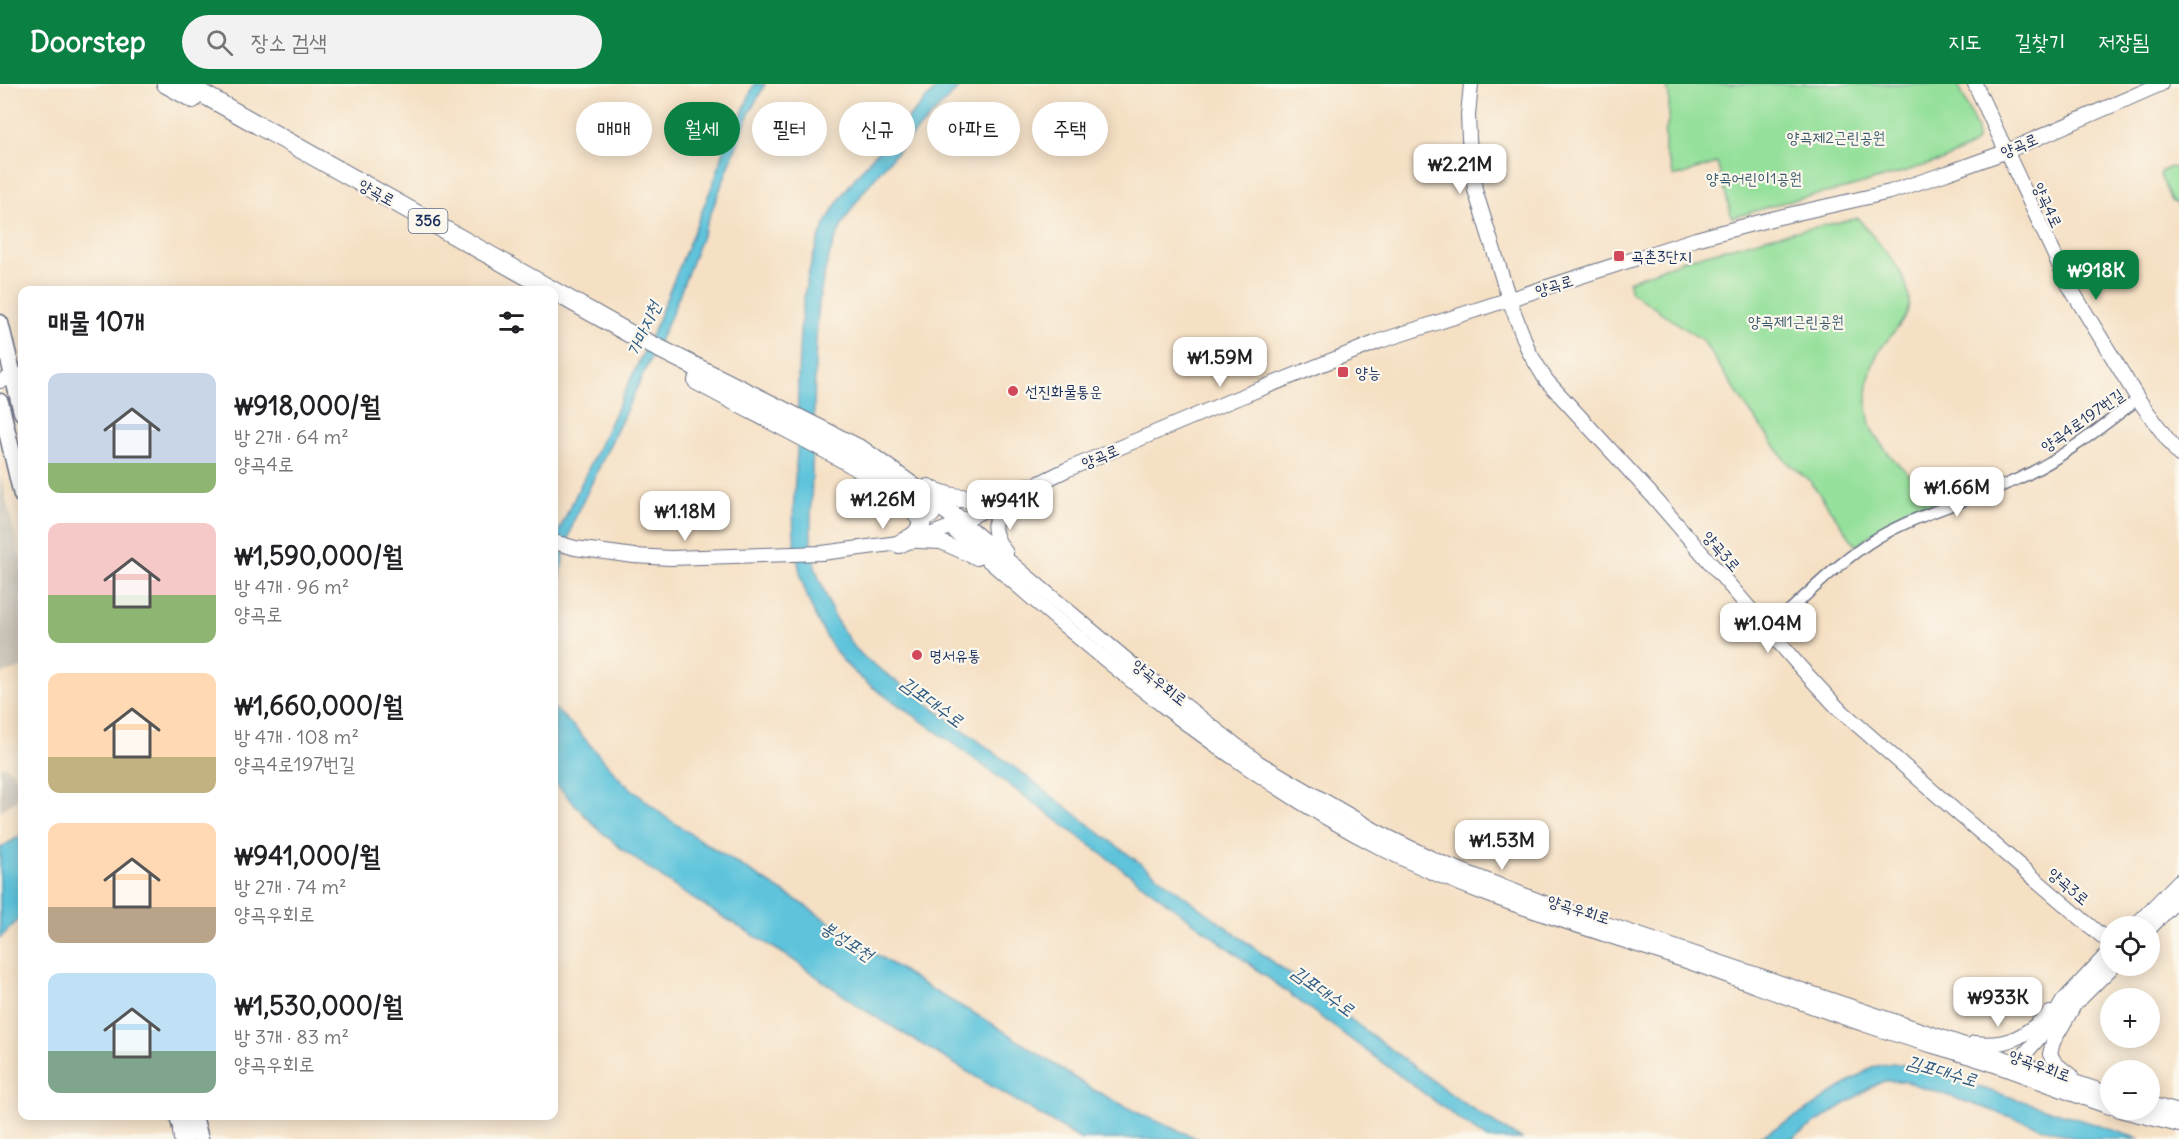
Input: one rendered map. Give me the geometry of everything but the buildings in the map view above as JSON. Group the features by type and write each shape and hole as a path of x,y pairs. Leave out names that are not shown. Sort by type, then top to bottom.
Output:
{"highway":[{"path":"155,84 221,110"},
{"name":"양곡로","path":"166,84 221,110 534,286"},
{"name":"양곡로","path":"185,84 221,110 525,286"},
{"path":"197,84 221,110"},
{"name":"양곡로","path":"558,300 630,340"},
{"name":"356","path":"558,304 666,359 786,430 836,455 955,524"},
{"name":"356","path":"666,359 784,411 862,450 955,524"},
{"path":"862,450 942,495 957,499 975,498 1028,487"},
{"path":"885,483 922,520 918,533 907,543"}],"main road":[{"path":"1,332 18,349"},
{"path":"1,332 18,398"},
{"path":"0,402 18,478"},
{"path":"195,1120 200,1139"}],"street":[{"name":"양곡3로","path":"1471,84 1468,115 1471,173 1488,236 1509,299 1529,352 1546,380 1650,493 1837,707 2100,934"},
{"name":"양곡4로","path":"1975,84 2068,284 2138,399 2179,455"},
{"name":"양곡로","path":"907,543 955,524 1028,487 1380,341 1696,239 1890,192 2005,152 2161,84"},
{"name":"양곡4로197번길","path":"1768,630 1848,559 1878,537 2018,479 2045,465 2138,399"},
{"path":"1028,487 994,520 993,529 997,542 1028,577"},
{"name":"양곡우회로","path":"955,524 998,569 1131,680 1234,760 1282,792 1383,849 1436,875 1504,902 1622,939 1869,1026 1983,1061 2100,1090"},
{"name":"양곡우회로","path":"955,524 1028,577 1134,666 1260,763 1378,832 1437,861 1500,887 1928,1034 2021,1069 2100,1103"},
{"path":"558,543 576,548 634,556 671,558 819,553 907,543 941,542 960,549 998,569"},
{"path":"2145,916 2179,881"},
{"path":"2160,918 2179,898"},
{"path":"2021,1069 2025,1054 2100,964"},
{"path":"1928,1034 1977,1043 2011,1041 2068,1005 2101,976"},
{"path":"2068,1005 2050,1054 2055,1063 2065,1072 2089,1086"},
{"path":"2160,1107 2179,1112"},
{"path":"2159,1120 2179,1125"}],"shaded area":[{"path":"0,474 18,547 18,669 0,674"},
{"path":"5,766 18,777 18,800 0,811 0,767"}],"green space":[{"name":"양곡제2근린공원","path":"1666,84 1958,84 1977,130 1977,141 1972,146 1943,160 1849,188 1791,200 1732,218 1717,163 1674,177 1665,152 1665,134 1669,117 1669,95"},
{"path":"2170,167 2176,169 2179,175 2179,203 2177,204 2171,201 2160,175 2162,171"},
{"name":"양곡제1근린공원","path":"1858,218 1903,276 1909,298 1909,306 1903,321 1882,346 1871,369 1867,397 1870,424 1883,446 1910,475 1949,495 1872,534 1856,546 1811,482 1786,461 1745,405 1703,341 1630,291 1629,281 1684,260 1773,236"}],"water":[{"path":"754,84 765,84 755,102 752,102 740,137 740,119"},
{"path":"940,84 962,84 945,102 927,102 927,121 915,133 915,111"},
{"path":"722,156 733,156 671,316 574,520 558,583 558,533 652,334"},
{"path":"874,156 893,156 857,200 846,218 835,240 821,287 816,336 811,495 811,547 816,570 834,617 853,646 865,658 1459,1100 1508,1132 1523,1139 1487,1139 1470,1127 985,767 872,686 851,669 834,649 821,628 802,581 795,544 798,363 803,304 816,247 837,203"},
{"name":"봉성포천","path":"558,712 622,781 664,816 932,990 991,1023 1090,1088 1138,1113 1198,1139 1080,1139 863,1009 789,957 684,893 623,850 597,828 558,786"},
{"path":"18,837 18,920 0,938 0,848"},
{"path":"1893,1063 1923,1069 2140,1139 2077,1139 1904,1081 1884,1081 1791,1139 1756,1139 1804,1112 1872,1067"}],"place":[{"name":"곡촌3단지","path":"1619,256"},
{"name":"양능","path":"1343,372"},
{"name":"선진화물통운","path":"1013,391"},
{"name":"명서유통","path":"917,655"}],"park label":[{"name":"양곡어린이1공원","path":"1754,178"}],"water label":[{"name":"가마지천","path":"644,329"},
{"name":"김포대수로","path":"932,702"},
{"name":"김포대수로","path":"1323,991"},
{"name":"김포대수로","path":"1942,1071"}]}
